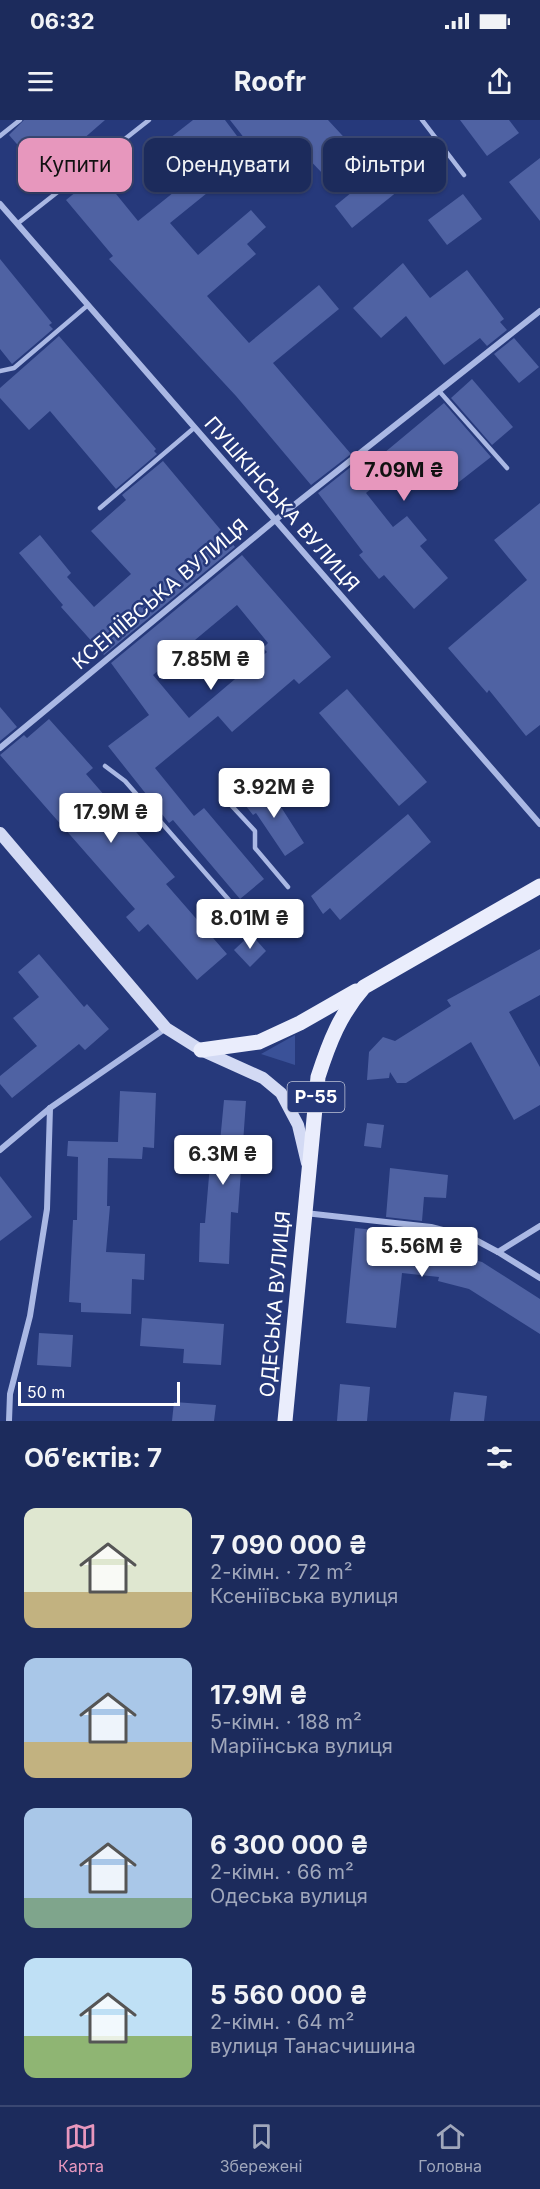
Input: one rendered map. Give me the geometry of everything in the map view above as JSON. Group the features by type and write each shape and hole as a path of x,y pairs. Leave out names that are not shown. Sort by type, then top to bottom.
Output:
{"main road":[{"path":"0,833 166,1028 201,1050 262,1078 281,1092 298,1125 309,1170"},
{"name":"ОДЕСЬКА ВУЛИЦЯ","path":"201,1050 259,1042 300,1023 540,886"},
{"name":"ОДЕСЬКА ВУЛИЦЯ","path":"285,1421 321,1069 337,1024 348,1005 364,987"}],"street":[{"name":"ПУШКІНСЬКА ВУЛИЦЯ","path":"0,204 540,824"},
{"name":"КСЕНІЇВСЬКА ВУЛИЦЯ","path":"0,748 273,520 540,311"},
{"path":"0,1150 50,1108 166,1028"},
{"path":"9,1421 10,1394 30,1316 47,1209 50,1108"},
{"path":"305,1213 431,1227 470,1237 540,1278"},
{"path":"498,1252 540,1226"}],"lane":[{"path":"0,136 20,120"},
{"path":"17,224 149,120"},
{"path":"422,120 464,175"},
{"path":"0,371 14,368 87,305"},
{"path":"439,391 507,468"},
{"path":"100,508 194,428"},
{"path":"105,766 125,781 242,915 257,911"},
{"path":"230,804 255,831 255,848 288,887"}],"shaded area":[{"path":"295,1035 295,1065 261,1054"}],"building":[{"path":"24,120 105,120 84,138 18,138 18,145 9,135"},
{"path":"193,120 225,120 237,136 235,138 170,138"},
{"path":"230,120 328,120 345,138 323,138 323,174 311,161 311,138 244,138"},
{"path":"460,120 509,120 519,133 487,156"},
{"path":"540,158 540,221 509,182"},
{"path":"76,192 114,192 138,221 174,192 208,192 170,223 198,255 251,210 266,227 247,244 256,254 207,296 249,343 319,285 339,309 273,363 351,454 311,485 236,396 109,259 113,256 66,200"},
{"path":"352,192 397,192 352,228 335,206"},
{"path":"463,194 482,219 447,245 428,220"},
{"path":"0,259 52,323 49,325 53,329 12,364 0,349"},
{"path":"403,263 430,298 467,270 504,319 500,322 507,330 487,346 480,338 444,365 406,316 381,338 353,308"},
{"path":"59,336 156,449 154,451 157,454 116,489 50,411 29,430 0,398 0,388"},
{"path":"514,338 539,367 519,383 494,354"},
{"path":"472,379 513,427 492,445 451,398"},
{"path":"444,403 491,457 450,489 422,458 404,473 399,466 366,493 393,527 407,516 427,540 420,546 448,578 414,609 384,575 379,579 359,555 363,552 318,493 357,462 363,469"},
{"path":"163,461 235,547 104,655 61,607 63,605 19,553 40,535 71,573 67,577 94,607 131,574 91,531 126,500 122,495"},
{"path":"540,503 540,725 526,736 489,690 487,693 448,648 527,580 494,540"},
{"path":"242,555 331,657 299,684 294,679 232,732 218,716 155,768 194,816 204,808 264,879 240,899 173,820 169,823 108,746 149,715 111,663","holes":["237,605 268,643 263,648 267,652 189,718 153,675"]},
{"path":"347,689 427,782 399,806 319,713"},
{"path":"0,707 17,727 0,741"},
{"path":"49,719 93,768 86,774 175,877 166,884 227,954 197,980 148,924 139,932 126,917 135,909 0,755 24,735 27,738"},
{"path":"265,782 304,843 285,856 256,813 253,815 242,801"},
{"path":"408,814 431,842 340,920 330,908 323,914 311,896"},
{"path":"251,934 266,951 250,967 234,950"},
{"path":"540,949 540,995 509,1012 540,1067 540,1105 514,1120 471,1042 406,1083 397,1083 390,1072 389,1078 367,1080 369,1052 383,1037 395,1041 451,1006 447,1000"},
{"path":"39,954 84,1007 87,1004 109,1029 85,1050 79,1044 12,1098 0,1084 0,1076 37,1046 13,1018 39,997 18,972"},
{"path":"120,1091 156,1093 154,1148 143,1147 142,1159 108,1158 107,1206 110,1206 106,1252 145,1254 144,1280 132,1279 131,1314 81,1312 81,1303 69,1302 73,1220 77,1220 78,1157 67,1156 68,1141 118,1142"},
{"path":"224,1100 246,1101 238,1213 231,1212 229,1264 199,1262 200,1223 205,1223 212,1141 220,1142"},
{"path":"367,1123 384,1125 381,1148 364,1146"},
{"path":"390,1168 448,1175 446,1198 424,1197 422,1221 386,1217"},
{"path":"0,1176 32,1217 0,1241"},
{"path":"385,1227 421,1231 421,1246 482,1262 540,1299 540,1334 469,1289 438,1281 439,1277 402,1273 396,1328 346,1323 355,1228 385,1231"},
{"path":"142,1318 224,1324 221,1365 183,1363 184,1349 140,1346"},
{"path":"39,1333 73,1335 71,1367 37,1365"},
{"path":"340,1384 370,1387 367,1421 337,1421"},
{"path":"454,1392 487,1396 484,1421 450,1421"},
{"path":"174,1402 216,1405 214,1421 172,1421"}]}
